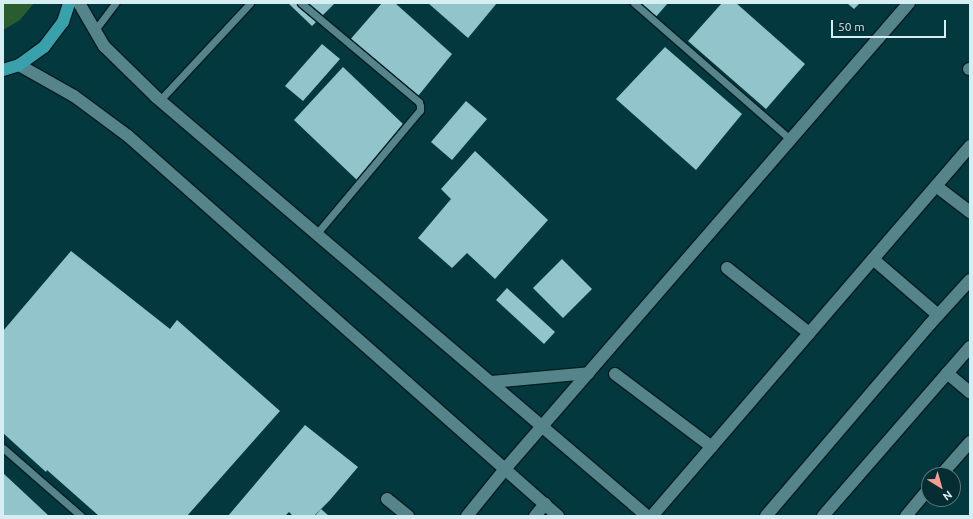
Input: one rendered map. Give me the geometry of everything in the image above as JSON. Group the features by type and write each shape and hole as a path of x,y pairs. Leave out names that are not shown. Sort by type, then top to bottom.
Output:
{"main road":[{"path":"3,70 18,65 44,47 63,22 69,3"}],"street":[{"path":"80,3 104,46 160,100 647,516"},
{"path":"467,516 505,469 909,3"},
{"path":"18,65 74,96 128,136 558,516"},
{"path":"652,516 970,146"},
{"path":"936,186 970,212"},
{"path":"873,259 938,315"},
{"path":"727,268 809,334"},
{"path":"766,516 938,315 970,280"},
{"path":"823,516 970,347"},
{"path":"491,382 589,373"},
{"path":"947,373 970,392"},
{"path":"615,374 712,447"},
{"path":"948,467 970,442"},
{"path":"906,516 921,498"},
{"path":"387,499 408,516"},
{"path":"535,516 545,504"}],"lane":[{"path":"94,30 115,3"},
{"path":"160,100 250,3"},
{"path":"301,3 419,102 420,106 420,110 317,233"},
{"path":"634,3 790,139"},
{"path":"3,448 81,516"}],"green space":[{"path":"3,3 34,3 20,20 3,30"}],"building":[{"path":"288,3 335,3 312,26"},
{"path":"382,3 395,3 452,54 414,101 349,41"},
{"path":"428,3 497,3 468,38"},
{"path":"635,3 668,3 654,19"},
{"path":"722,3 736,3 805,64 766,109 688,41"},
{"path":"847,3 860,3 854,9"},
{"path":"322,44 340,59 303,101 285,86"},
{"path":"665,47 742,114 696,170 616,99"},
{"path":"343,67 403,124 358,181 294,120"},
{"path":"466,101 487,119 452,160 431,142"},
{"path":"475,151 548,220 495,279 467,253 452,268 418,238 451,199 441,189"},
{"path":"71,251 170,329 177,320 280,411 187,516 99,516 47,470 46,472 3,433 3,331"},
{"path":"562,259 592,289 563,318 533,288"},
{"path":"507,288 555,332 544,344 496,300"},
{"path":"305,425 358,467 330,500 314,516 293,516 289,512 285,516 228,516"},
{"path":"3,473 49,516 3,516"},
{"path":"321,509 329,516 315,516"}]}
